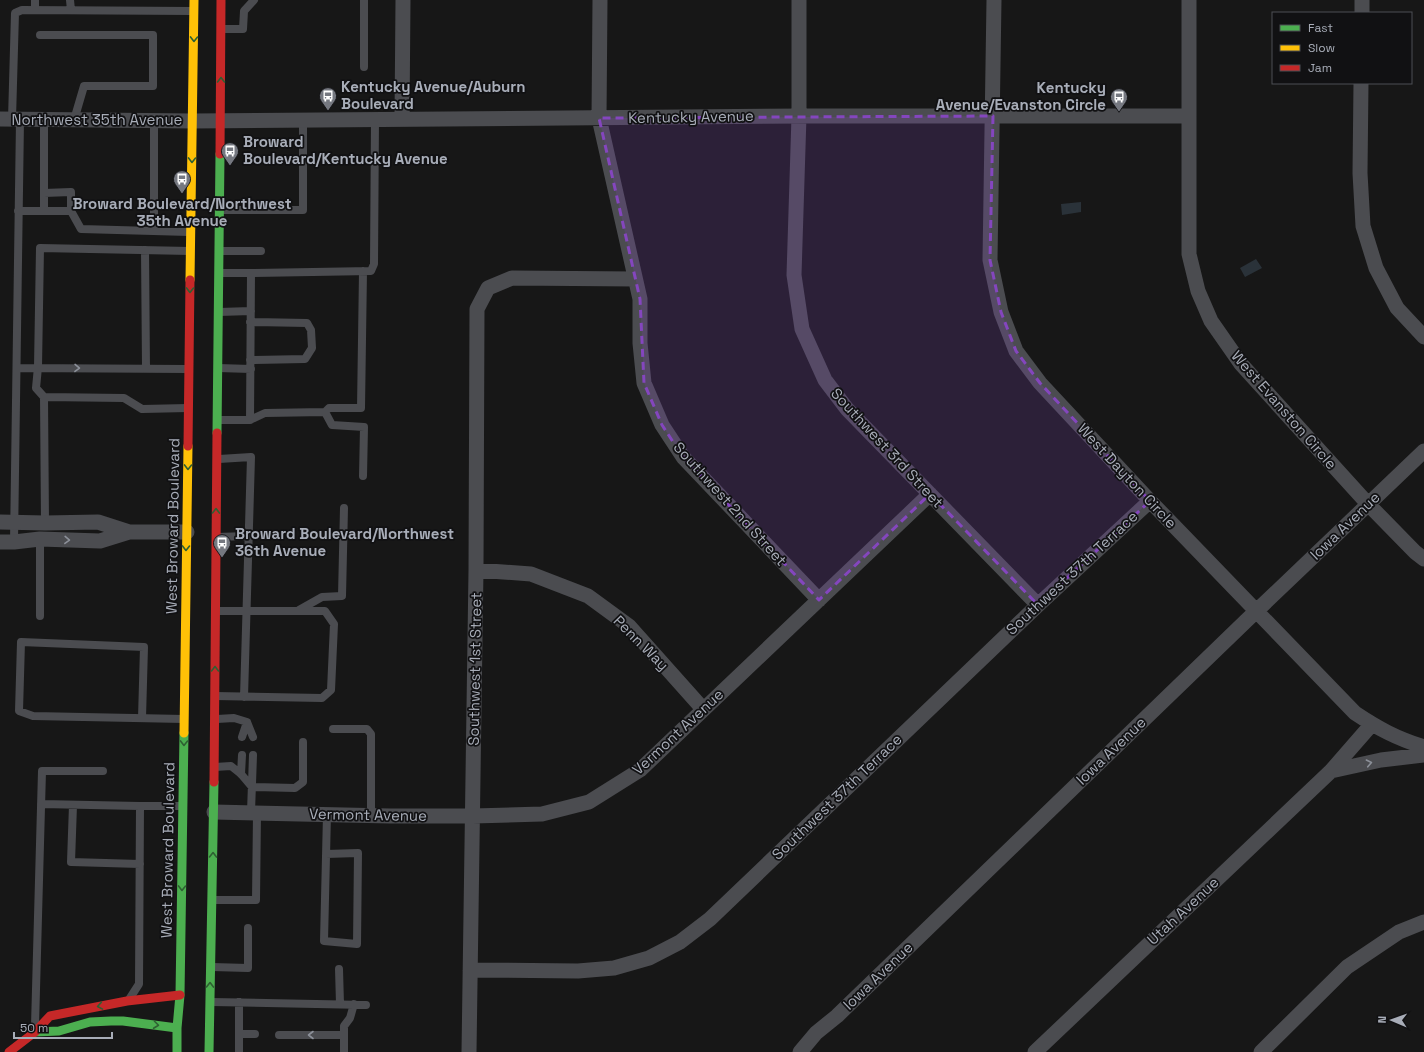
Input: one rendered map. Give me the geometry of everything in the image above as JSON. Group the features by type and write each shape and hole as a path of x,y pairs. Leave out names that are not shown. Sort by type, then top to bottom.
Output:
{"main road":[{"name":"West Broward Boulevard","path":"177,1052 177,1028 180,995 184,766 194,0"},
{"path":"210,1052 212,900 208,809 214,766 221,0"},
{"path":"187,495 195,512"},
{"path":"207,531 215,537"},
{"path":"184,766 194,796"},
{"path":"9,1052 35,1032 50,1016 127,1002 180,995"},
{"path":"35,1032 59,1031 90,1022 111,1021 123,1021 177,1028"}],"street":[{"path":"402,118 403,0"},
{"name":"Southwest 2nd Street","path":"600,0 599,118 640,300 640,343 644,383 662,425 683,457 819,600"},
{"name":"Southwest 3rd Street","path":"799,0 799,116 794,275 802,329 825,380 847,409 1038,605"},
{"name":"West Dayton Circle","path":"994,0 990,260 1000,312 1016,351 1040,383 1150,501 1355,713 1398,738 1424,747"},
{"name":"West Evanston Circle","path":"1189,0 1189,254 1198,291 1211,321 1241,364 1368,504 1415,552 1424,559"},
{"path":"1362,0 1362,12"},
{"path":"1361,84 1360,173 1363,226 1376,268 1397,308 1424,336"},
{"name":"Kentucky Avenue","path":"193,121 402,118 799,116 1189,116"},
{"name":"Northwest 35th Avenue","path":"11,119 193,121"},
{"name":"Southwest 1st Street","path":"469,1052 476,570 477,309 488,288 512,278 635,279"},
{"name":"Iowa Avenue","path":"800,1052 816,1033 842,1010 1424,451"},
{"name":"Vermont Avenue","path":"208,809 327,814 472,816 542,814 589,802 640,770 930,494"},
{"name":"Southwest 37th Terrace","path":"470,970 578,971 614,968 649,958 680,942 710,919 1038,605 1150,501"},
{"path":"7,522 98,522 129,532"},
{"path":"7,542 40,539 100,541 129,532 187,532"},
{"name":"Penn Way","path":"476,570 531,574 588,596 629,626 704,709"},
{"name":"Utah Avenue","path":"1035,1052 1331,772 1372,724"},
{"name":"Utah Avenue","path":"1331,772 1381,760 1424,755"},
{"path":"1261,1052 1347,967 1399,932 1424,922"}],"lane":[{"path":"35,0 35,10"},
{"path":"70,0 71,10"},
{"path":"221,29 243,29 244,11 254,0"},
{"path":"364,0 364,67"},
{"path":"7,542 17,368 18,211 11,119 15,13 22,10 194,11"},
{"path":"40,35 153,34 153,86 84,86 74,120"},
{"path":"219,210 303,210 304,119"},
{"path":"218,273 371,271 374,264 375,119"},
{"path":"44,120 44,211"},
{"path":"154,120 154,230"},
{"path":"44,193 71,192 71,211 81,228 191,232"},
{"path":"18,211 71,211"},
{"path":"189,408 142,409 124,398 44,396 36,388 38,367 40,248 191,251"},
{"path":"145,250 146,368"},
{"path":"219,251 261,251"},
{"path":"217,420 250,420 265,413 325,412 329,408 361,408 363,271"},
{"path":"250,420 251,273"},
{"path":"218,312 251,311"},
{"path":"250,322 307,323 311,330 312,348 306,360 250,360"},
{"path":"17,368 189,369"},
{"path":"217,368 250,369"},
{"path":"44,396 45,523"},
{"path":"325,412 332,425 364,427 363,476"},
{"path":"216,460 251,457 244,696"},
{"path":"298,610 322,597 342,596 344,508"},
{"path":"215,537 248,536"},
{"path":"40,539 40,616"},
{"path":"215,611 325,611 334,624 332,690 322,698 215,696"},
{"path":"142,718 144,647 21,642 19,711 33,716 184,719"},
{"path":"214,719 234,718 247,722"},
{"path":"242,737 247,722"},
{"path":"247,722 253,737"},
{"path":"333,729 367,729 371,734 371,815"},
{"path":"214,766 231,766 241,774 252,787 296,788 303,782 303,742"},
{"path":"212,900 256,900 252,787 253,759 242,758 241,774"},
{"path":"35,1032 42,771 103,771"},
{"path":"41,804 183,806"},
{"path":"73,805 71,862 140,864"},
{"path":"127,1002 139,984 140,806"},
{"path":"326,854 358,853 357,944 324,941 326,854 327,814"},
{"path":"211,967 248,968 248,928"},
{"path":"339,969 340,1004"},
{"path":"210,1002 366,1005"},
{"path":"239,1002 239,1052"},
{"path":"344,1052 344,1026 350,1018 354,1004"},
{"path":"239,1034 255,1034"},
{"path":"279,1035 344,1035"}],"highlighted area":[{"path":"993,116 990,260 1001,312 1016,351 1040,383 1150,501 1038,605 930,494 819,600 683,457 662,425 644,383 640,299 599,118"}],"shaded area":[{"path":"1081,202 1081,212 1062,215 1061,204"},
{"path":"1256,259 1262,268 1245,277 1240,268"}],"traffic: fast":[{"path":"217,433 220,154"},
{"path":"177,1052 177,1028 180,995 184,733"},
{"path":"209,1052 214,782"},
{"path":"35,1032 59,1031 90,1022 111,1021 123,1021 177,1028"}],"traffic: slow":[{"path":"190,280 194,0"},
{"path":"184,733 188,446"}],"traffic: jam":[{"path":"220,154 221,0"},
{"path":"188,446 190,280"},
{"path":"214,782 217,433"},
{"path":"9,1052 35,1032 50,1016 127,1001 180,995"}],"place":[{"name":"Kentucky Avenue/Auburn Boulevard","path":"328,111"},
{"name":"Kentucky Avenue/Evanston Circle","path":"1119,112"},
{"name":"Broward Boulevard/Kentucky Avenue","path":"230,166"},
{"name":"Broward Boulevard/Northwest 35th Avenue","path":"182,194"},
{"name":"Broward Boulevard/Northwest 36th Avenue","path":"222,558"}]}
